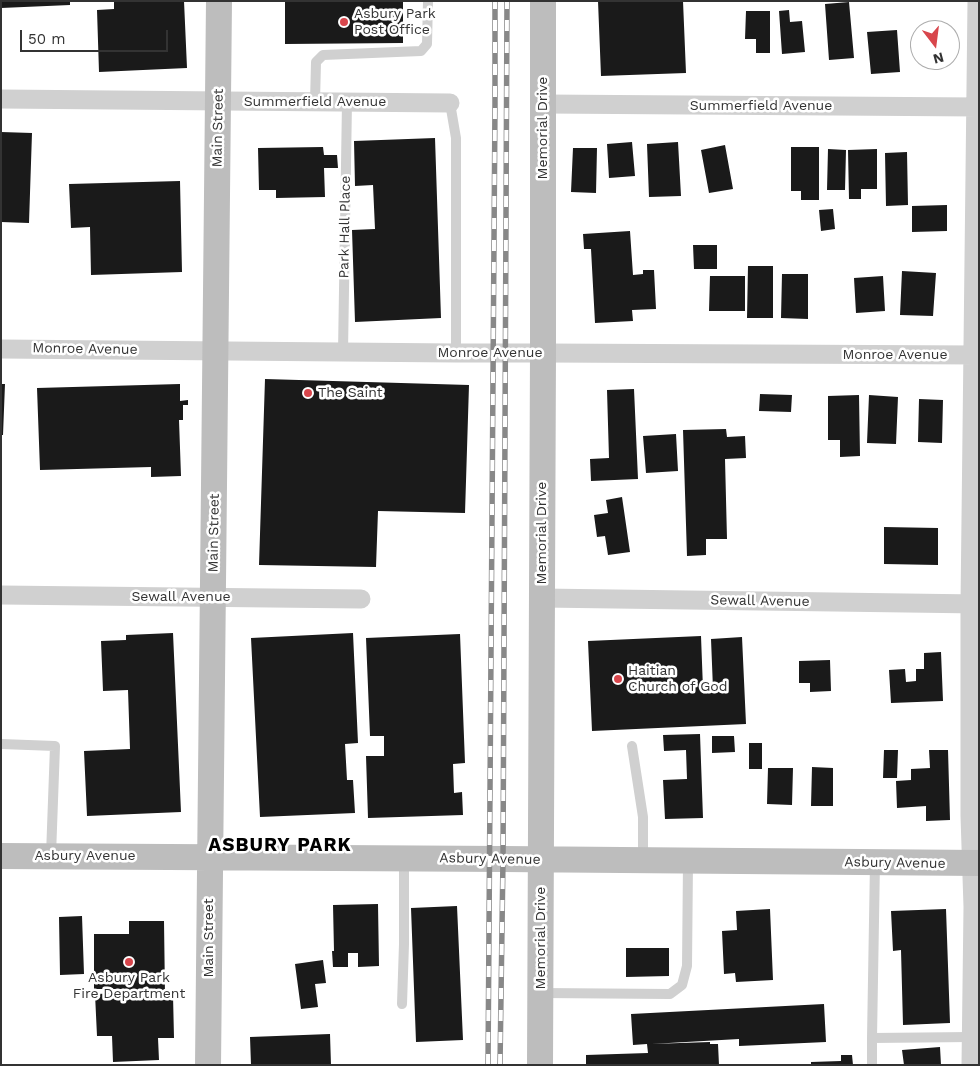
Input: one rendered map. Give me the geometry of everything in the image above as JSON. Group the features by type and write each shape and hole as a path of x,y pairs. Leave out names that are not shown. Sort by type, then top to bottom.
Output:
{"main road":[{"name":"Main Street","path":"208,1065 219,1"},
{"name":"Memorial Drive","path":"540,1065 543,1"},
{"name":"Asbury Avenue","path":"1,856 975,863"}],"street":[{"path":"971,1065 975,863 970,816 975,604 976,1"},
{"name":"Summerfield Avenue","path":"1,99 450,103"},
{"name":"Summerfield Avenue","path":"544,104 977,107"},
{"name":"Monroe Avenue","path":"1,349 456,354 976,355"},
{"name":"Sewall Avenue","path":"1,595 361,599"},
{"name":"Sewall Avenue","path":"542,598 975,604"}],"lane":[{"path":"315,102 316,62 323,55 420,50 427,44 428,1"},
{"name":"Park Hall Place","path":"343,352 347,102"},
{"path":"450,103 456,138 456,354"},
{"path":"1,744 55,746 51,856"},
{"path":"632,746 643,817 643,860"},
{"path":"402,1004 404,858"},
{"path":"540,994 670,994 682,985 687,966 688,861"},
{"path":"872,1065 875,862"},
{"path":"872,1038 971,1036"}],"building":[{"path":"1,1 70,1 70,5 1,8"},
{"path":"114,1 184,1 187,68 99,72 97,10 114,9"},
{"name":"Asbury Park Post Office","path":"285,1 403,1 403,43 285,44"},
{"path":"598,1 683,1 686,73 601,76"},
{"path":"849,2 854,58 829,60 825,4"},
{"path":"789,10 790,22 802,21 805,52 782,54 779,11"},
{"path":"746,11 770,11 770,53 756,53 756,39 745,39"},
{"path":"897,30 900,72 871,74 867,32"},
{"path":"1,132 32,133 29,223 1,222"},
{"path":"435,138 441,318 355,322 352,230 375,229 373,185 355,186 354,141"},
{"path":"632,142 635,176 609,178 607,144"},
{"path":"678,142 681,196 649,197 647,144"},
{"path":"725,145 733,189 709,193 701,150"},
{"path":"323,147 324,155 337,155 338,168 324,168 325,197 276,198 276,190 259,190 258,148"},
{"path":"791,147 819,147 819,200 801,200 801,191 791,191"},
{"path":"573,148 597,148 596,193 571,192"},
{"path":"828,149 846,150 845,190 827,190"},
{"path":"877,149 877,189 861,189 861,199 849,199 848,150"},
{"path":"907,152 908,205 886,206 885,153"},
{"path":"180,181 182,272 91,275 90,227 71,228 69,184"},
{"path":"947,205 947,231 912,232 912,206"},
{"path":"833,209 835,229 821,231 819,210"},
{"path":"630,231 633,275 643,274 643,270 654,270 656,309 632,310 633,321 595,323 591,249 584,249 583,234"},
{"path":"693,245 717,245 717,269 694,269"},
{"path":"748,266 773,266 773,318 747,318"},
{"path":"902,271 936,273 933,316 900,315"},
{"path":"782,274 808,274 808,319 781,318"},
{"path":"710,276 745,276 745,311 709,311"},
{"path":"883,276 885,311 856,313 854,278"},
{"path":"265,379 469,385 465,513 378,511 376,567 259,565"},
{"path":"1,384 5,384 3,435 1,435"},
{"path":"180,384 180,401 188,400 188,405 183,405 183,420 179,420 181,476 151,477 151,467 40,470 37,388"},
{"path":"634,389 638,479 591,481 590,459 609,458 607,390"},
{"path":"760,394 792,395 791,412 759,411"},
{"path":"859,395 860,456 840,457 840,440 828,440 828,396"},
{"path":"869,395 898,397 896,444 867,443"},
{"path":"919,399 943,400 942,443 918,442"},
{"path":"726,429 727,437 745,436 746,458 725,459 727,539 706,539 706,555 687,556 683,430"},
{"path":"676,434 678,471 646,473 643,436"},
{"path":"622,497 630,552 608,555 605,536 597,537 594,515 608,513 606,500"},
{"path":"884,527 938,528 938,565 884,564"},
{"path":"173,633 181,812 87,816 84,751 130,749 128,690 103,691 101,641 126,640 126,635"},
{"path":"353,633 358,743 345,744 347,780 353,780 355,813 260,817 251,638"},
{"path":"460,634 465,763 453,764 454,793 462,792 463,815 368,818 366,756 384,756 384,736 370,736 366,638"},
{"path":"701,636 703,689 713,689 711,639 742,637 746,724 592,731 588,641"},
{"path":"941,652 943,701 891,703 889,670 905,669 906,682 916,681 916,669 924,669 924,653"},
{"path":"830,660 831,691 810,692 810,683 799,683 799,661"},
{"path":"700,734 703,818 665,819 663,780 687,779 686,750 664,751 663,735"},
{"path":"712,736 734,736 735,752 712,753"},
{"path":"749,743 762,743 762,769 749,769"},
{"path":"884,750 898,750 897,778 883,778"},
{"path":"929,750 948,750 950,820 926,821 926,806 897,808 896,781 911,780 911,769 930,768"},
{"path":"812,767 833,768 833,806 811,806"},
{"path":"768,768 793,768 792,805 767,804"},
{"path":"378,904 379,966 358,967 358,953 348,953 348,967 333,967 333,905"},
{"path":"457,906 463,1040 416,1042 411,908"},
{"path":"770,909 773,980 736,982 735,973 724,974 722,931 737,930 736,911"},
{"path":"946,909 950,1023 903,1025 901,950 893,951 891,911"},
{"path":"82,916 84,974 60,975 59,917"},
{"name":"Asbury Park Fire Department","path":"129,921 164,921 165,995 127,995 127,989 94,989 94,934 129,934"},
{"path":"626,948 669,948 669,976 626,977"},
{"path":"323,960 326,983 315,984 318,1007 301,1009 295,964"},
{"path":"126,993 126,997 173,995 174,1038 158,1038 159,1060 113,1062 112,1036 97,1036 95,994"},
{"path":"824,1004 826,1042 739,1046 739,1039 651,1044 710,1042 710,1044 718,1044 719,1065 586,1065 586,1055 648,1053 647,1044 633,1045 631,1014"},
{"path":"330,1034 331,1065 251,1065 250,1037"},
{"path":"940,1047 941,1065 904,1065 902,1050"},
{"path":"841,1055 852,1055 853,1065 811,1065 811,1062 841,1061"}],"railway":[{"path":"488,1065 495,1"},
{"path":"500,1065 503,859 507,1"}],"place":[{"name":"Asbury Park Post Office","path":"344,22"},
{"name":"The Saint","path":"308,393"},
{"name":"Haitian Church of God","path":"618,679"},
{"name":"Asbury Park Fire Department","path":"129,962"}],"district":[{"name":"ASBURY PARK","path":"280,845"}]}
